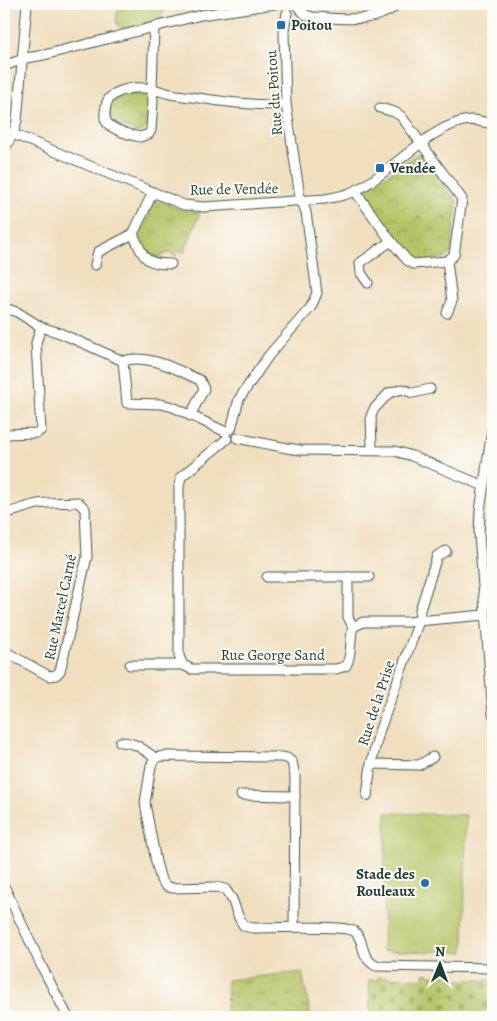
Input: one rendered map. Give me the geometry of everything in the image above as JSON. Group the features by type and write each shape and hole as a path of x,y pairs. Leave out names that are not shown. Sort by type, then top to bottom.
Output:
{"street":[{"path":"4,150 13,134 16,121 27,4"},
{"path":"4,66 26,58 201,15 248,6 275,4"},
{"path":"279,4 281,10 287,13 293,13 299,6 306,15 312,17 371,18 388,12 398,4"},
{"name":"Rue du Poitou","path":"228,433 239,399 269,355 311,307 317,293 306,212 301,201 286,104 284,31 287,13"},
{"path":"154,26 152,89 152,125 149,134 140,137 135,136 110,126 106,121 106,102 109,97 114,93 139,88 152,89 166,93 243,104 286,104"},
{"path":"355,191 407,260 414,264 447,261 454,255 462,199 401,116 380,108"},
{"name":"Rue de Vendée","path":"13,134 184,205 204,207 325,199 355,191 452,124 471,120 493,124"},
{"path":"95,265 98,252 134,234 153,192"},
{"path":"134,234 144,257 157,264 171,264"},
{"path":"368,283 361,273 360,263 391,241"},
{"path":"447,261 452,301 447,313"},
{"path":"4,308 17,312 41,328 60,334 123,361 129,359 152,360 200,380 204,389 190,416"},
{"path":"4,434 38,434 41,430 36,343 41,328"},
{"path":"123,361 128,403 161,404 173,407 228,433"},
{"path":"372,449 371,416 374,408 389,393 402,389 413,393 430,389"},
{"path":"493,423 479,534 493,714"},
{"path":"183,665 179,656 181,477 228,433 236,430 237,438 300,450 372,449 395,451 412,456 484,486"},
{"name":"Rue Marcel Carné","path":"4,513 39,504 78,502 85,509 87,557 60,671 56,675 50,676 4,651"},
{"name":"Rue de la Prise","path":"367,796 371,764 379,732 419,621 420,610 437,556 446,551"},
{"path":"267,577 369,577"},
{"name":"Rue George Sand","path":"130,665 183,665 191,669 336,669 346,666 351,656 353,627 348,617 348,577"},
{"path":"353,627 363,622 419,621 485,615"},
{"path":"120,742 130,742 155,758 163,756 287,758 292,762 295,796 294,928"},
{"path":"371,764 418,765 433,757"},
{"path":"155,758 151,766 145,803 156,862 161,880 166,886 172,888 216,887 225,889 232,899 244,926 253,928 336,928 352,930 359,936 365,958 376,966 493,968"},
{"path":"241,795 295,796"},
{"path":"4,886 68,1017"}],"green space":[{"path":"122,4 163,4 164,13 157,21 126,29 121,28 118,26 116,19"},
{"path":"136,93 147,95 149,110 147,124 144,129 136,132 112,121 109,108 114,100"},
{"path":"417,154 423,155 457,202 451,253 444,258 413,263 362,192"},
{"path":"159,201 186,211 200,213 184,253 179,251 176,256 168,253 156,258 148,254 139,235 150,214 148,211 150,205"},
{"name":"Stade des Rouleaux","path":"386,813 466,815 464,952 383,951"},
{"path":"302,972 311,1017 226,1017 227,980"},
{"path":"451,973 452,980 493,980 493,1017 370,1017 369,980 378,980 378,977 423,979 424,974 436,976"}],"place":[{"name":"Poitou","path":"281,25"},
{"name":"Vendée","path":"380,168"},
{"name":"Stade des Rouleaux","path":"425,883"}]}
